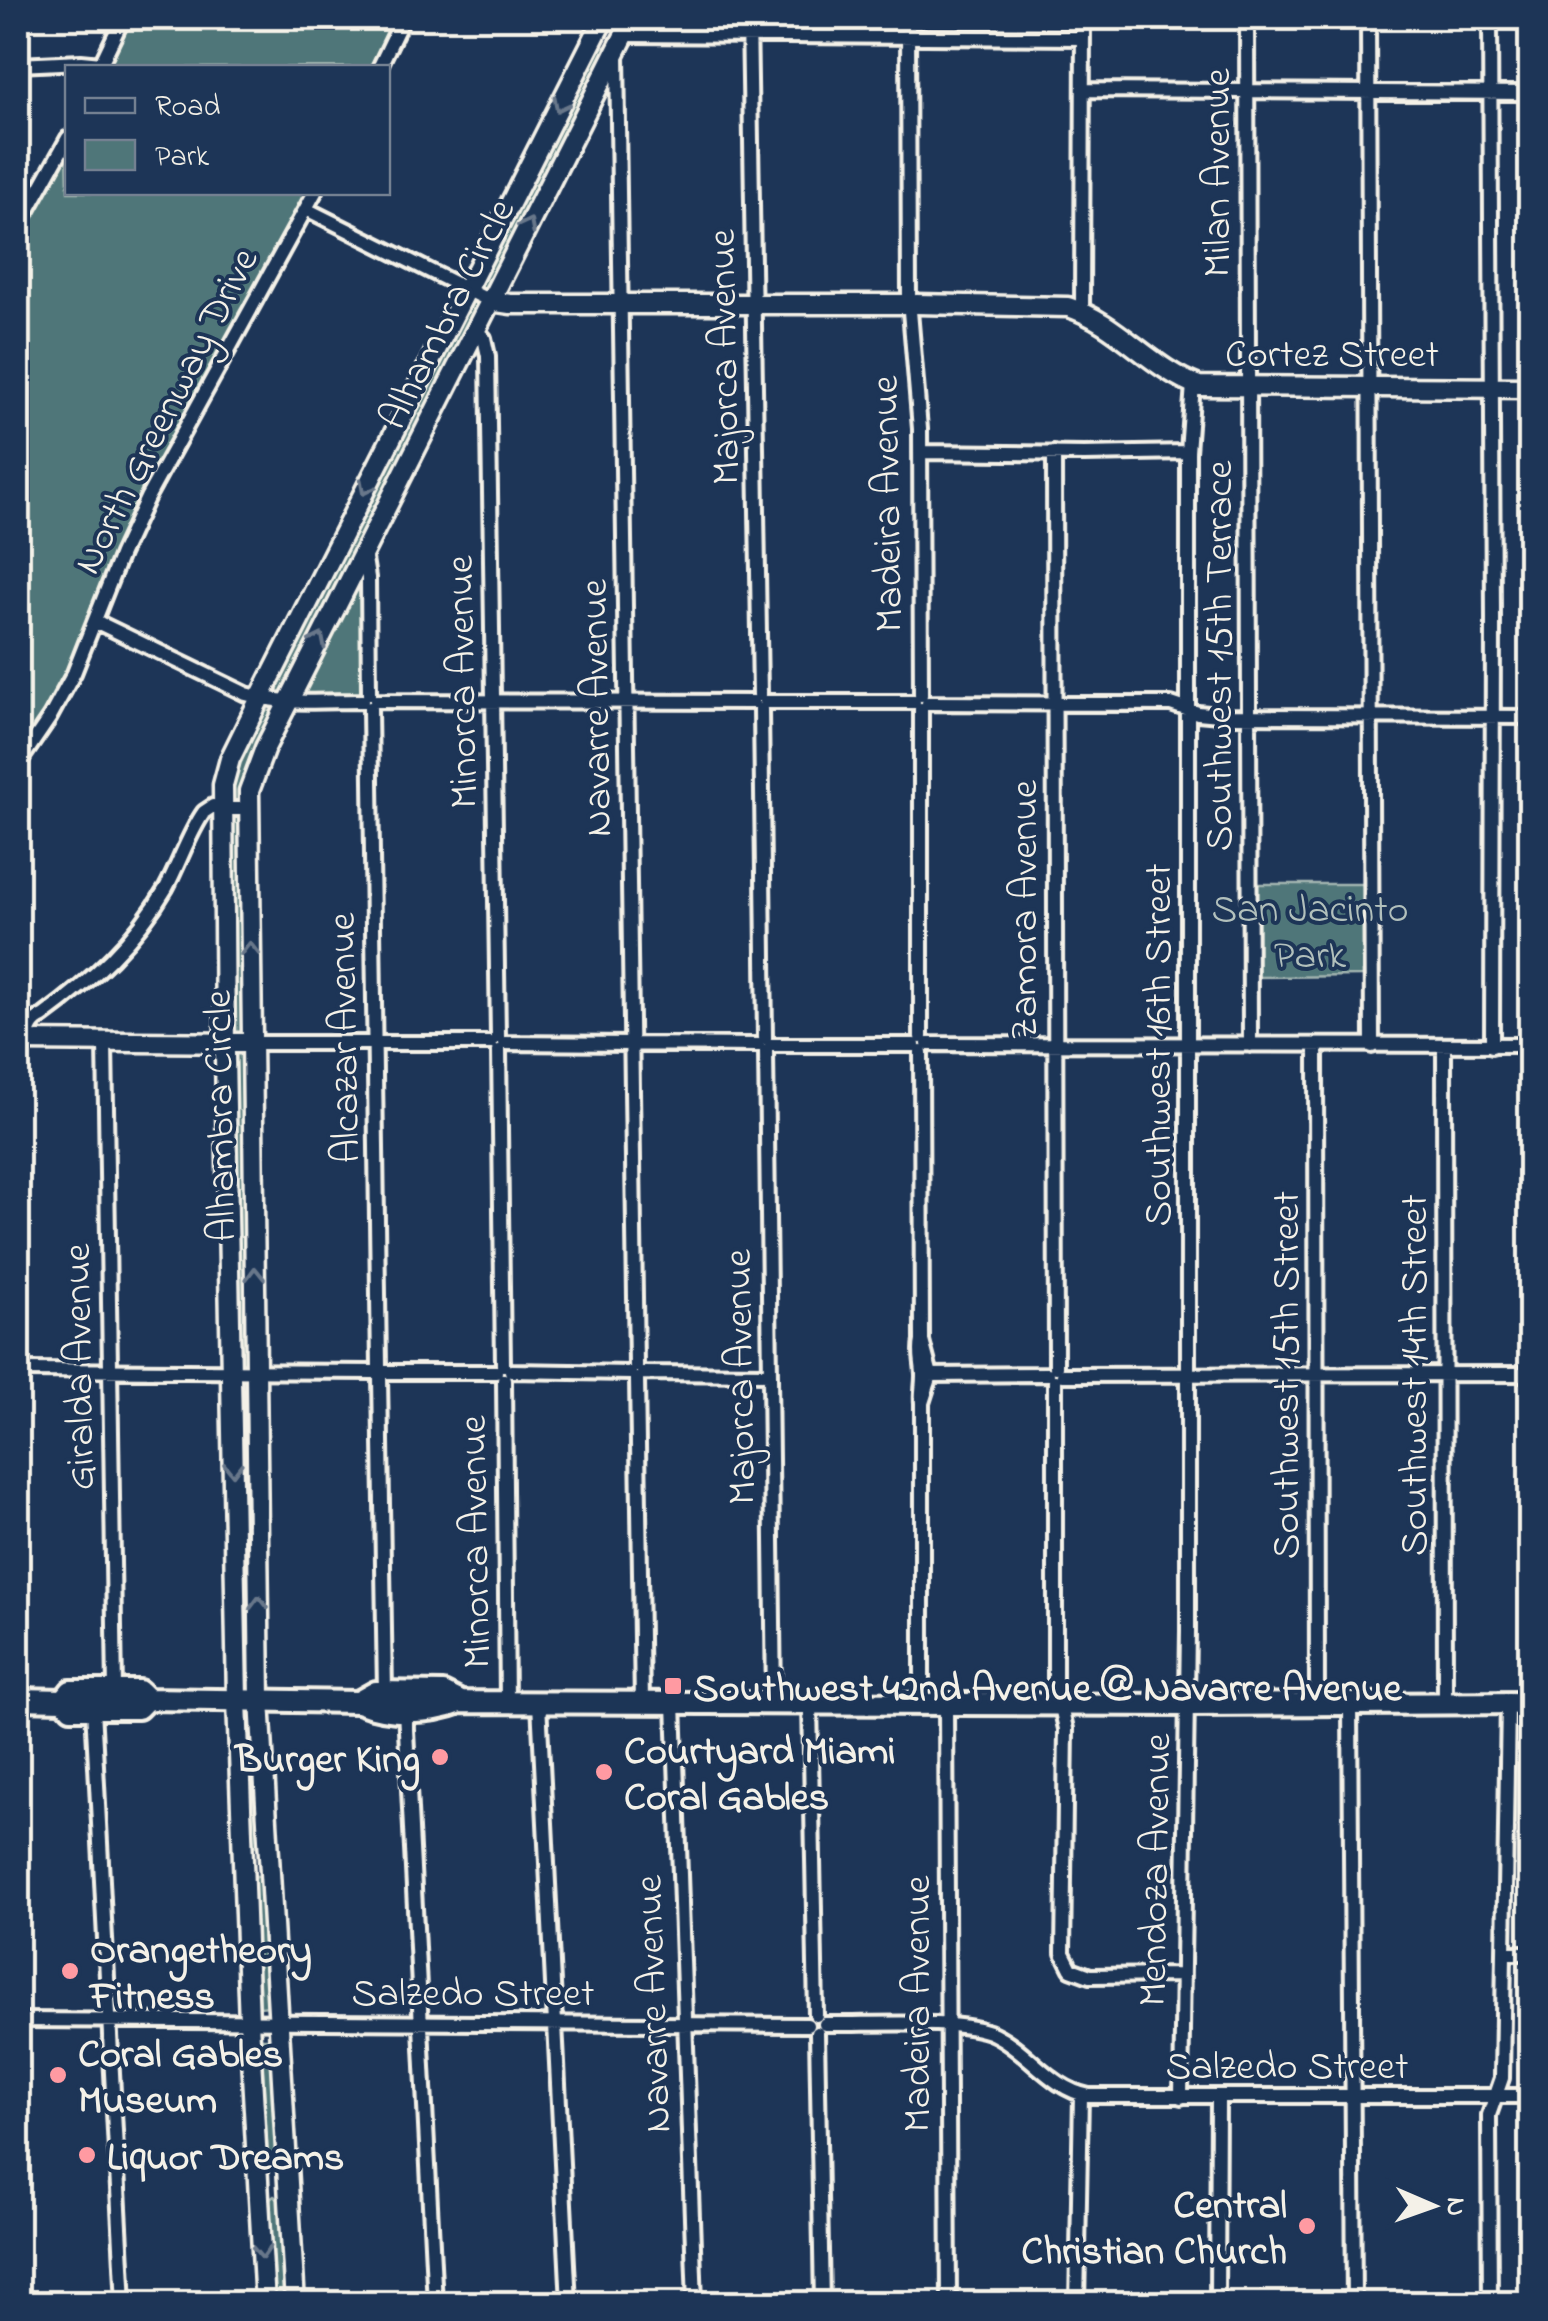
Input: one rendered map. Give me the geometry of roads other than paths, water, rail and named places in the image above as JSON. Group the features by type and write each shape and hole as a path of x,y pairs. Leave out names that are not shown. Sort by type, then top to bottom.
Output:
{"main road":[{"path":"64,1700 71,1691 114,1690 237,1700 358,1702 378,1710 440,1710 452,1697"},
{"path":"358,1702 384,1692 508,1703 1530,1703"},
{"path":"18,1700 64,1700 72,1708 138,1708 143,1695"}],"street":[{"path":"100,65 123,18"},
{"path":"380,65 403,18"},
{"name":"Alhambra Circle","path":"296,2304 260,1700 250,784 633,18"},
{"name":"Majorca Avenue","path":"750,18 774,1703"},
{"name":"Madeira Avenue","path":"908,18 910,304 920,452 922,1341 927,1375"},
{"path":"1082,312 1083,18"},
{"name":"Milan Avenue","path":"1247,18 1249,387"},
{"path":"1368,18 1372,1046"},
{"path":"1490,18 1492,1046"},
{"path":"601,24 620,42 1083,38"},
{"name":"Alhambra Circle","path":"265,2304 237,1700 223,785 226,768 260,698 601,24"},
{"name":"Navarre Avenue","path":"620,42 642,1702"},
{"path":"18,66 81,62 95,65"},
{"path":"1083,90 1530,93"},
{"path":"18,228 65,143"},
{"name":"North Greenway Drive","path":"18,764 80,660 147,498 314,195"},
{"name":"Cortez Street","path":"306,209 466,290 490,301 510,304 1060,305 1082,312 1193,384 1207,387 1530,388"},
{"name":"Minorca Avenue","path":"475,330 486,342 488,360 508,1703"},
{"name":"Southwest 16th Street","path":"1188,1705 1188,452 1193,384"},
{"name":"Southwest 15th Terrace","path":"1249,387 1250,1045"},
{"path":"920,452 1188,452"},
{"name":"Zamora Avenue","path":"1054,454 1055,1680 1066,1728 1062,1946 1071,1969 1090,1976 1183,1975"},
{"name":"Alcazar Avenue","path":"364,552 368,578 384,1692"},
{"path":"95,621 246,694 288,702 1172,704 1208,714 1250,716 1530,717"},
{"path":"26,1042 44,1016 86,984 139,929 167,886 200,817 213,806 222,810 248,809"},
{"path":"26,1042 1530,1045"},
{"name":"Giralda Avenue","path":"105,1042 114,1690"},
{"name":"Southwest 15th Street","path":"1316,1045 1316,1704"},
{"name":"Southwest 14th Street","path":"1444,1046 1444,1704"},
{"path":"18,1370 770,1374"},
{"path":"922,1704 922,1403 927,1375 1530,1374"},
{"name":"Navarre Avenue","path":"674,1702 696,2304"},
{"name":"Minorca Avenue","path":"539,1703 569,2304"},
{"path":"1490,2304 1490,2114 1502,2078 1508,1703"},
{"path":"810,1704 822,2304"},
{"name":"Madeira Avenue","path":"946,1704 949,2304"},
{"path":"1350,1704 1354,2304"},
{"name":"Mendoza Avenue","path":"1181,2096 1188,1705"},
{"path":"93,1708 124,2304"},
{"path":"405,1710 435,2304"},
{"path":"242,1845 257,1852 269,1844"},
{"path":"244,1882 257,1870 271,1877"},
{"path":"1506,1952 1530,1953"},
{"name":"Salzedo Street","path":"18,2020 948,2026 979,2028 996,2035 1054,2081 1081,2095 1530,2096"},
{"path":"1077,2304 1081,2095"},
{"path":"1218,2098 1218,2304"},
{"path":"256,2163 274,2172 287,2159"},
{"path":"259,2202 272,2191 290,2203"}],"place":[{"name":"Southwest 42nd Avenue @ Navarre Avenue","path":"673,1686"},
{"name":"Burger King","path":"440,1757"},
{"name":"Courtyard Miami Coral Gables","path":"604,1772"},
{"name":"Orangetheory Fitness","path":"70,1971"},
{"name":"Coral Gables Museum","path":"58,2075"},
{"name":"Liquor Dreams","path":"87,2155"},
{"name":"Central Christian Church","path":"1307,2226"}],"park label":[{"name":"San Jacinto Park","path":"1310,930"}]}
